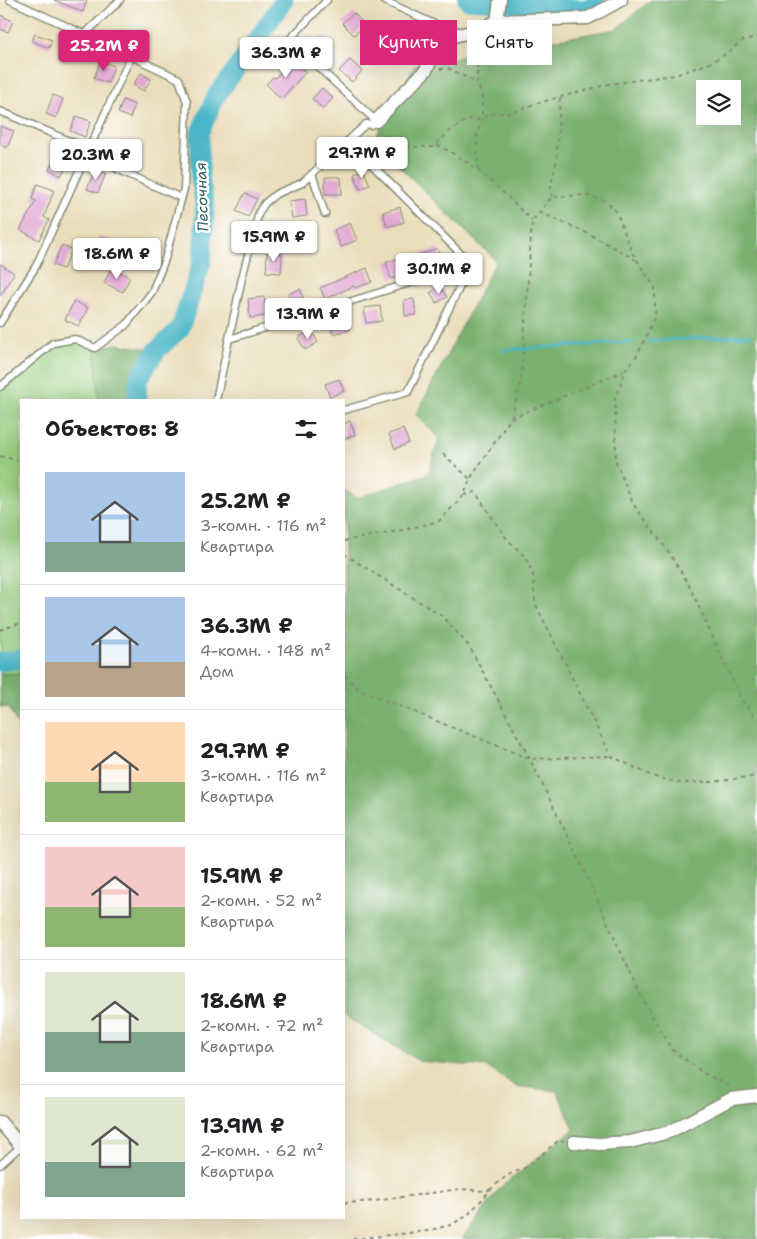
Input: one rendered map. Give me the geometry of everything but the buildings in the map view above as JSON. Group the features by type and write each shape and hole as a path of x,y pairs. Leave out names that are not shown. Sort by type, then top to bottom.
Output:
{"street":[{"path":"496,20 500,0"},
{"path":"527,20 588,18 621,0"},
{"path":"374,123 426,70 437,48 445,38 467,32"},
{"path":"574,1142 599,1144 630,1142 669,1132 731,1099 756,1096"},
{"path":"0,1122 20,1145"}],"lane":[{"path":"0,387 53,343 75,339 95,348 126,325 152,292 165,259 184,189 187,102 179,79 10,0"},
{"path":"84,35 120,0"},
{"path":"327,0 289,40 374,123"},
{"path":"383,0 432,23 463,32"},
{"path":"0,324 36,266 131,56"},
{"path":"0,111 88,149 119,170 182,198"},
{"path":"216,399 259,212 265,202 276,194 302,183 349,142 366,124 374,123"},
{"path":"349,142 471,264"},
{"path":"312,174 325,214"},
{"path":"229,339 471,264"},
{"path":"345,410 408,392 471,264"},
{"path":"0,1165 20,1147"}],"path":[{"path":"374,123 390,139 408,147 433,147 449,132 468,119 482,119 494,113 511,113 522,107 609,84 675,75 710,63 732,50 741,40 757,37"},
{"path":"478,65 477,84 482,94 482,119 477,135 478,170"},
{"path":"426,70 448,68 477,84"},
{"path":"345,541 439,521 464,495 470,479 511,418 521,382 532,221 552,197 560,97"},
{"path":"437,145 453,152 478,170 532,221"},
{"path":"552,197 584,195 606,201 616,211 637,260 655,288 655,316 638,354 625,371 615,399 616,462 633,504 688,582 741,699 757,719"},
{"path":"540,212 593,236 637,260"},
{"path":"511,418 625,371"},
{"path":"443,454 470,479"},
{"path":"0,456 20,461"},
{"path":"464,495 475,492 507,539 526,558 533,575 535,603 611,756"},
{"path":"345,555 442,616 469,646 530,759 575,850 640,994 671,1049 705,1074 733,1088"},
{"path":"0,630 20,623"},
{"path":"345,676 360,690 530,759 611,756 652,776 680,783 711,782 757,776"},
{"path":"345,1203 374,1201 460,1189 487,1191 508,1175 525,1168 558,1141 574,1142"},
{"path":"353,1239 427,1231 450,1226 467,1216 494,1186"}],"green space":[{"path":"651,0 757,0 757,1239 462,1239 500,1188 574,1129 557,1091 515,1086 487,1067 419,1061 345,1017 345,491 357,498 428,474 439,438 416,415 496,261 373,141 415,65 457,65 457,57 467,56 467,65 552,65 552,40 616,29"},
{"path":"75,339 95,348 99,399 20,399 20,674 0,674 0,387 53,343"},
{"path":"116,344 157,350 138,379 137,399 99,399 95,348"},
{"path":"0,674 20,674 20,730 9,708 0,707"}],"waterway":[{"name":"Песочная","path":"137,399 138,379 157,350 180,329 202,262 205,206 200,178 200,132 216,96 284,0"},
{"name":"Песочная","path":"467,0 589,9 596,0"},
{"path":"649,341 750,335"},
{"path":"503,350 633,342"},
{"name":"Песочная","path":"0,662 20,659"}]}
